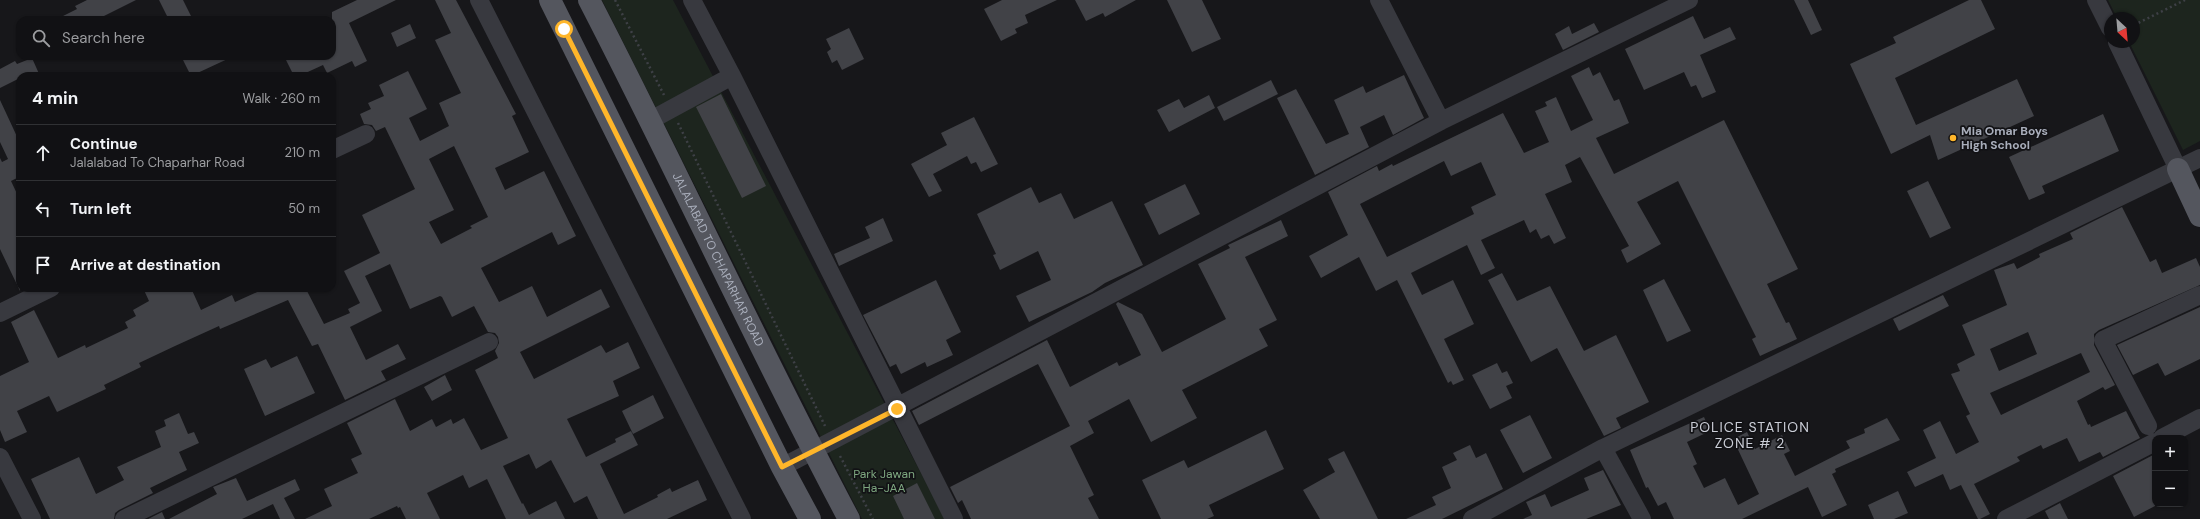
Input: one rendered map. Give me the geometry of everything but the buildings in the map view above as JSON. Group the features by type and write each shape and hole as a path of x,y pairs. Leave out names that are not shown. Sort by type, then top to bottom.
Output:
{"main road":[{"path":"550,0 782,467 810,519"},
{"name":"JALALABAD TO CHAPARHAR ROAD","path":"589,0 651,120 813,452 849,519"},
{"path":"2178,169 2200,216"}],"street":[{"path":"479,0 742,519"},
{"path":"692,0 732,76 897,409 954,519"},
{"path":"1379,0 1441,121"},
{"path":"782,467 897,409 1441,121 1689,0"},
{"path":"2096,0 2104,16"},
{"path":"2120,48 2178,169"},
{"path":"651,120 732,76"},
{"path":"336,148 366,134"},
{"path":"1472,519 1603,448 2200,158"},
{"path":"0,313 43,292"},
{"path":"2006,519 2152,434 2103,340 2200,295"},
{"path":"124,519 489,342"},
{"path":"2168,435 2200,418"},
{"path":"1603,448 1642,519"},
{"path":"0,457 32,519"}],"path":[{"path":"615,0 730,226 833,442 873,519"},
{"path":"2140,22 2185,0"}],"green space":[{"name":"Park Jawan Ha-JAA","path":"602,0 673,0 945,519 862,519"},
{"path":"2108,0 2200,0 2200,141 2183,150 2132,48 2140,48 2140,12 2114,12"}],"place":[{"name":"Mia Omar Boys High School","path":"1953,138"}],"district":[{"name":"POLICE STATION ZONE # 2","path":"1750,436"}],"route":[{"path":"564,29 782,467 897,409"}]}
